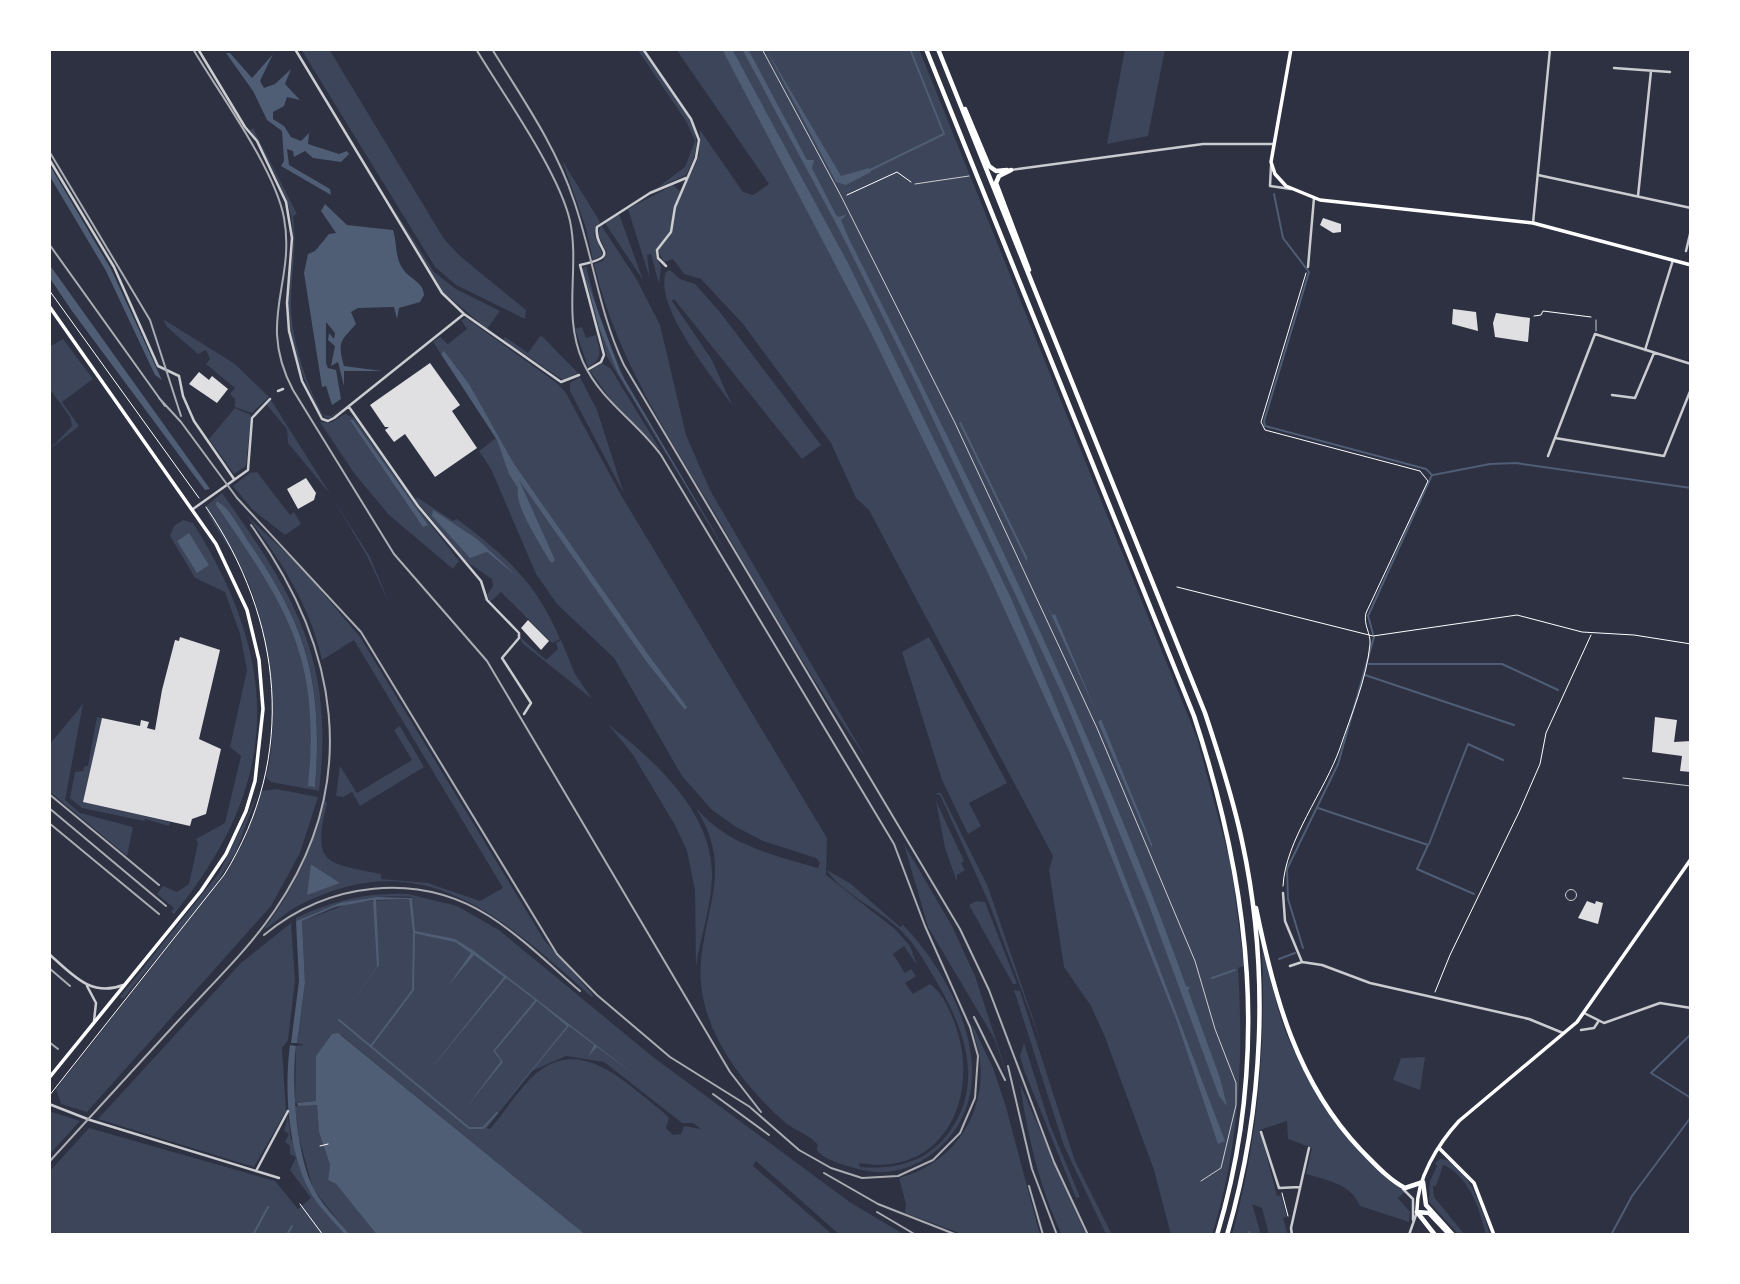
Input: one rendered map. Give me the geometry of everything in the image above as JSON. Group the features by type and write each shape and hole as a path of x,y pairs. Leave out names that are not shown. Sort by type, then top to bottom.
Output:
{"highway":[{"path":"926,49 1190,705 1225,815 1243,914 1248,971 1248,1038 1237,1158 1217,1235"},
{"path":"938,49 989,166 996,171 1011,170"},
{"path":"951,80 1205,713 1243,842 1270,976 1293,1045 1340,1126 1398,1184 1405,1188 1423,1182 1426,1205 1451,1235"},
{"path":"1011,170 999,176 996,183 1036,295"},
{"path":"1227,1235 1246,1161 1259,1039 1258,958 1243,842"},
{"path":"1417,1212 1429,1213 1451,1235"},
{"path":"1417,1212 1434,1235"}],"main road":[{"path":"1291,49 1272,144 1271,166 1280,181 1291,189 1328,202 1533,223 1691,265"},
{"path":"49,306 193,509 228,566 253,633 263,709 259,760 246,811 226,854 201,891 49,1078"},
{"path":"1417,1212 1423,1182 1439,1147 1459,1121 1563,1034 1584,1013 1691,859"},
{"path":"1439,1147 1474,1183 1494,1235"}],"street":[{"path":"198,49 245,127 257,141 286,202 292,238 288,320 303,381 325,421 349,407 464,314"},
{"path":"295,49 437,285 464,314 561,382 579,375"},
{"path":"643,49 696,129 698,154 675,207 671,232 657,250 658,258 666,266"},
{"path":"1533,223 1550,49"},
{"path":"1614,68 1670,72"},
{"path":"1638,196 1651,71"},
{"path":"1011,170 1192,145 1272,144"},
{"path":"49,159 114,267 158,366 179,376 189,411 234,479"},
{"path":"1271,166 1270,186 1291,189"},
{"path":"1538,175 1691,208"},
{"path":"589,369 601,362 604,355 580,265 600,260 604,256 605,249 596,234 597,228 650,193 686,178"},
{"path":"1308,267 1315,198"},
{"path":"1686,251 1691,230"},
{"path":"1646,350 1673,260"},
{"path":"1548,456 1595,334 1691,364"},
{"path":"1612,395 1635,398 1654,352"},
{"path":"297,383 303,381"},
{"path":"278,391 283,389"},
{"path":"1555,438 1664,456 1691,389"},
{"path":"193,509 248,470 253,415 270,399"},
{"path":"349,407 418,506 483,584 487,600 519,633 518,639 502,658 531,703 524,714"},
{"path":"1283,893 1285,921 1302,962"},
{"path":"49,954 85,984 99,990 123,985"},
{"path":"1290,966 1302,962 1322,965 1370,983 1529,1019 1563,1034"},
{"path":"85,984 96,1003 94,1021"},
{"path":"1584,1013 1598,1022 1614,1021 1660,1003 1691,1008"},
{"path":"1581,1030 1594,1028 1598,1022"},
{"path":"49,1104 90,1120 279,1178"},
{"path":"256,1171 288,1111"},
{"path":"1261,1132 1279,1188 1300,1187"},
{"path":"1292,1235 1291,1228 1309,1148"},
{"path":"1398,1184 1412,1196 1413,1220"},
{"path":"1409,1235 1417,1212"}],"lane":[{"path":"762,49 841,195 955,423 1092,716 1195,961 1215,1029 1236,1083 1236,1105 1221,1168 1200,1181"},
{"path":"915,184 969,176"},
{"path":"1595,334 1596,320"},
{"path":"1623,778 1691,786"}],"path":[{"path":"841,195 851,194 897,172 915,184"},
{"path":"1283,893 1283,875 1339,750 1369,653 1366,613 1428,481 1420,471 1265,430 1261,422 1308,267"},
{"path":"49,290 202,502 242,566 262,622 271,668 272,703 271,740 265,773 243,840 224,875 49,1096"},
{"path":"1534,316 1541,315 1543,311 1587,316 1596,320"},
{"path":"1177,587 1374,635 1510,615 1592,633 1634,635 1691,644"},
{"path":"1435,996 1450,955 1540,764 1546,733 1592,633"},
{"path":"320,1146 328,1144"},
{"path":"1279,1188 1291,1228"},
{"path":"300,1204 323,1235"}],"shaded area":[{"path":"301,49 329,49 444,239 460,256 526,310 525,319 456,285 435,267"},
{"path":"637,49 641,49 682,105 696,138 695,153 686,175 657,188 685,167 695,141 686,121"},
{"path":"676,49 919,49 1197,738 1231,865 1244,966 1238,968 1240,1069 1234,1136 1212,1235 1171,1235 1154,1170 1105,1037 1091,1006 1064,967 1049,870 1053,856 869,510 856,498 831,443 743,324 701,279 684,274 673,259 664,262 658,251 656,256 661,267 659,284 651,254 647,255 650,279 628,209 673,185 682,193 699,156 700,130 743,192 753,195 769,184"},
{"path":"722,49 732,49 849,265 1011,598 1095,799 1225,1141 1218,1144 1176,1019 1070,753 987,571 870,331"},
{"path":"742,49 748,49 807,160 814,160 812,168 836,215 839,217 847,214 841,220 849,239 1029,608 1112,795 1186,986 1190,987 1188,990 1220,1078 1227,1106 1219,1096 1147,900 1063,696 916,383 840,231"},
{"path":"766,49 841,176 869,168 871,172 846,185 836,182"},
{"path":"1125,49 1165,49 1148,136 1107,144"},
{"path":"226,53 230,53 252,78 273,54 260,81 264,88 275,84 291,69 285,84 300,100 287,97 284,106 273,112 273,119 284,126 291,137 301,141 309,133 308,144 339,154 347,151 349,154 341,162 313,158 305,151 294,157 293,151 287,149 289,165 330,189 331,195 281,166 284,161 282,131 267,120 253,91"},
{"path":"253,128 297,214 293,216 294,238 291,304 294,331 305,376 323,415 331,416 344,407 329,419 322,415 316,405 294,349 288,313 293,248 291,216 273,171 249,131"},
{"path":"562,160 600,222 594,234 603,255 593,260 586,228"},
{"path":"49,164 111,269 162,380 155,375 106,271 49,175"},
{"path":"385,195 434,272 456,289 500,311 487,329 443,292"},
{"path":"325,204 347,225 393,230 400,265 419,284 424,295 420,302 399,308 397,319 394,307 358,308 351,312 356,324 342,342 344,366 382,371 344,371 344,386 338,362 331,366 335,346 328,340 329,333 334,339 335,333 326,322 326,363 328,368 336,370 341,399 332,405 326,386 322,387 304,273 308,254 315,251 329,234 336,233 321,211"},
{"path":"619,214 643,280 605,223"},
{"path":"601,225 637,280 660,325 686,435 710,490 866,758 771,609 645,395 616,332 594,264 603,261 607,253 598,234"},
{"path":"49,264 210,489 205,490 72,311 49,277"},
{"path":"586,266 600,320 625,380 734,566 607,357 582,269"},
{"path":"670,270 680,279 695,284 720,312 821,445 802,459 674,299 672,301 712,360 732,405 699,360 676,322 664,286 666,272"},
{"path":"585,275 620,372 727,553 618,373 599,327"},
{"path":"466,318 557,383 566,393 621,495 827,838 826,875 896,930 910,946 917,965 904,946 893,954 905,973 911,969 916,976 905,983 913,994 930,984 939,992 948,1007 962,1051 963,1078 959,1103 949,1126 934,1144 914,1158 889,1164 859,1163 860,1167 887,1167 912,1161 923,1156 944,1139 962,1109 968,1069 960,1029 952,1010 916,949 897,927 840,885 827,870 851,884 900,927 903,925 941,975 956,1004 967,1035 972,1066 970,1096 959,1124 938,1149 917,1163 901,1170 875,1172 853,1168 826,1158 817,1150 816,1142 787,1124 770,1108 738,1072 725,1052 706,1008 701,985 701,961 712,902 715,866 707,829 696,808 708,821 736,840 818,868 820,863 816,858 763,841 712,810 682,776 614,658 557,604 536,574 491,469 479,451 496,438 433,342 440,337 448,344 467,329 461,320"},
{"path":"163,319 235,364 269,397 252,413 235,407 235,399 230,394 235,388 206,364 210,359 206,350 198,354 167,327"},
{"path":"582,327 586,338 596,335 599,350 597,361 588,367 575,329"},
{"path":"541,335 578,373 563,380 503,340 505,337 528,353"},
{"path":"63,339 93,379 62,402 79,426 49,450 72,426 70,417 49,388 49,347"},
{"path":"444,351 469,384 514,464 687,707 685,710 646,661 519,480 555,560 552,563 549,560 524,514 518,488 509,474 497,440 441,354"},
{"path":"602,363 611,369 661,451 613,403 590,371"},
{"path":"580,377 597,410 624,494 570,391 570,383"},
{"path":"271,400 331,495 288,443 287,429 266,404"},
{"path":"235,408 251,415 246,466 234,474 209,439"},
{"path":"345,414 354,418 459,561 453,569 389,515 354,473 320,422 330,423"},
{"path":"350,420 353,420 428,525 423,527"},
{"path":"961,422 1027,557 1027,562 959,423"},
{"path":"257,472 290,515 294,512 301,524 285,535 253,510 233,486 250,473"},
{"path":"222,493 270,564 304,632 315,666 321,704 319,791 271,782 266,777 270,755 272,704 261,623 246,577 205,507","holes":["219,501 272,578 300,634 314,690 317,720 315,787 309,693 293,632 271,588 216,505"]},
{"path":"332,497 370,557 390,605 367,556"},
{"path":"418,498 453,521 457,519 518,571 541,601 560,639 552,643 501,592 490,602 487,595 493,586 492,579 464,560 415,499"},
{"path":"217,501 231,514 270,574 298,631 313,687 317,751 315,787 308,786 311,741 309,702 303,667 293,635 280,605 216,505"},
{"path":"433,510 477,539 518,577 487,552 470,558 432,516"},
{"path":"246,515 301,567 360,637 544,940 592,997 493,917 459,897 423,885 385,881 343,888 298,906 263,930 284,900 301,868 324,799 327,803 321,839 327,858 335,863 381,874 381,879 428,883 480,901 503,888 354,640 322,660 302,602 271,548"},
{"path":"183,520 193,523 222,575 243,625 254,674 257,723 251,770 235,818 209,866 174,914 171,912 174,908 157,894 163,886 177,892 189,884 198,843 196,839 225,823 241,756 230,747 247,670 240,634 225,592 195,578 170,536 174,526"},
{"path":"189,533 209,565 197,573 177,541"},
{"path":"1043,597 1052,615 1055,614 1095,709"},
{"path":"520,637 546,660 558,649 556,643 561,640 575,674 592,699 522,643"},
{"path":"929,637 1007,783 969,803 981,826 968,834 942,780 902,652"},
{"path":"83,704 65,800 80,813 133,827 127,856 49,791 49,745"},
{"path":"97,717 102,718 83,802 170,822 169,826 82,808 70,798 75,772 83,771 85,766 88,766"},
{"path":"1101,719 1152,844 1152,848 1098,722"},
{"path":"608,724 644,755 678,790 703,832 710,854 712,878 696,967 695,890 687,851 675,825 633,755"},
{"path":"400,726 424,767 360,806 352,792 343,797 336,796 340,766 357,793 412,760 394,730"},
{"path":"276,789 318,797 300,853 271,906 87,1112 61,1104 56,1089 226,873 244,841 262,791"},
{"path":"258,793 236,852 211,892 123,999 120,997 219,873"},
{"path":"934,793 941,793 988,887 1042,1045 989,903 940,795"},
{"path":"936,801 964,861 961,863 965,870 957,875 957,882 945,848"},
{"path":"904,844 952,926 975,976 1011,1086 994,1038 928,927"},
{"path":"312,865 340,883 307,895"},
{"path":"408,894 457,906 499,930 653,1057 851,1203 905,1235 840,1235 756,1161 753,1166 833,1235 586,1235 341,1035 316,1056 316,1101 295,1103 296,1046 304,1045 297,1043 305,983 302,921 353,902 409,899 413,927 412,897 367,898 338,905 296,921 296,918 350,899","holes":["566,1056 604,1062 682,1123 693,1123 701,1129 684,1126 681,1134 673,1135 666,1128 669,1118 617,1076 600,1066 584,1061 566,1060 549,1065 531,1078 490,1129 487,1128 532,1071"]},
{"path":"376,897 412,898 415,931 455,939 474,951 639,1078 597,1047 588,1057 594,1045 569,1026 497,1113 567,1026 537,1001 495,1051 503,1062 465,1109 501,1061 493,1051 535,1000 506,978 424,1077 504,977 474,955 448,986 471,953 455,942 413,933 409,899 376,900 379,965 339,1020 377,967 373,900 335,907 302,921 305,983 297,1043 291,1043 299,981 296,921 340,903"},
{"path":"976,901 985,902 1017,984 1013,984 969,905"},
{"path":"291,923 295,981 288,1040 282,1048 286,1111 254,1167 98,1119 241,963"},
{"path":"1262,948 1285,1030 1307,1076 1320,1098 1351,1138 1405,1192 1398,1198 1410,1212 1409,1222 1360,1206 1344,1188 1306,1174 1312,1148 1288,1139 1287,1121 1260,1130 1277,1196 1281,1195 1287,1217 1283,1218 1288,1235 1269,1235 1262,1208 1252,1204 1261,1235 1232,1235 1248,1164 1258,1093 1263,1021"},
{"path":"1014,990 1020,991 1075,1161 1112,1235 1105,1232 1064,1146"},
{"path":"972,1024 993,1068 1006,1107 1040,1235 965,1235 905,1213 906,1204 899,1178 935,1162 962,1135 971,1118 980,1081 979,1055"},
{"path":"338,1033 586,1235 377,1235 336,1184 328,1180 330,1165 319,1132 317,1105 298,1106 297,1103 316,1101 316,1056 332,1034"},
{"path":"1024,1043 1050,1125 1080,1197 1076,1198 1024,1070 1020,1056"},
{"path":"290,1045 296,1046 294,1080 297,1121 309,1179 320,1199 350,1235 345,1235 320,1206 301,1172 289,1118 287,1080"},
{"path":"1425,1057 1420,1090 1393,1080 1401,1058"},
{"path":"1020,1084 1086,1235 1062,1235 1035,1161"},
{"path":"317,1104 319,1132 330,1165 328,1180 336,1184 377,1235 350,1235 313,1189 299,1138 295,1106"},
{"path":"49,1111 80,1121 49,1155"},
{"path":"288,1116 291,1140 308,1188 345,1235 49,1235 49,1172 89,1128 275,1181 298,1209 311,1198 290,1170 296,1157 290,1154 290,1146 285,1142 289,1134 284,1131"},
{"path":"1440,1159 1449,1161 1466,1177 1479,1202 1490,1235 1486,1235 1468,1187 1446,1166 1443,1165 1436,1186 1433,1186 1434,1197 1465,1235 1459,1235 1429,1202 1430,1181 1437,1166 1435,1163"}],"building":[{"path":"1323,218 1341,224 1341,232 1333,233 1320,225"},
{"path":"1453,309 1476,312 1478,331 1452,324"},
{"path":"1496,313 1530,318 1528,342 1495,337 1493,323"},
{"path":"430,363 460,405 452,411 477,448 435,477 405,434 394,442 385,430 389,427 385,427 370,405"},
{"path":"199,372 209,380 212,376 228,389 217,403 189,384"},
{"path":"306,478 316,493 314,500 298,509 287,489"},
{"path":"528,620 549,641 541,650 521,628"},
{"path":"180,637 220,650 199,739 221,749 206,814 192,819 190,826 83,802 102,718 140,726 141,720 149,722 147,728 155,730 175,640 179,641"},
{"path":"1655,717 1677,720 1674,742 1691,741 1691,772 1680,771 1682,756 1652,752"},
{"path":"1587,901 1603,903 1598,924 1578,918"}],"waterway":[{"path":"870,170 944,134 910,49"},
{"path":"1274,194 1283,238 1309,272 1264,421 1265,426 1426,469 1432,475 1368,616 1373,634"},
{"path":"1433,475 1490,464 1516,463 1691,488"},
{"path":"1303,948 1288,899 1287,869 1338,764 1374,637"},
{"path":"1369,664 1502,664 1558,690"},
{"path":"1365,675 1514,725"},
{"path":"1429,844 1468,744 1503,760"},
{"path":"1318,808 1428,845 1417,869 1474,894"},
{"path":"371,1046 413,990 414,933"},
{"path":"1279,959 1295,953"},
{"path":"1212,978 1235,970"},
{"path":"339,1020 469,1128 483,1128 497,1113"},
{"path":"1691,1034 1651,1073 1691,1098"},
{"path":"1611,1235 1632,1196 1691,1117"},
{"path":"253,1235 268,1207"},
{"path":"287,1235 292,1226"}],"railway":[{"path":"193,49 245,132 279,198 286,241 277,322 278,343 282,365 293,390 394,554 487,661 730,1072 761,1112"},
{"path":"476,49 543,157 564,201 573,239 574,327 583,362 590,376 609,400 661,455 894,844 925,926 970,1027 978,1056 975,1098 960,1133 933,1160 898,1176 862,1178 831,1168 799,1150 751,1108"},
{"path":"492,49 538,123 567,181 581,222 608,325 624,365 960,929 989,990 1054,1162 1088,1235"},
{"path":"49,151 150,320 181,416"},
{"path":"49,244 165,406"},
{"path":"159,398 181,422 237,498 361,632 557,954 597,995 670,1057 750,1107"},
{"path":"49,1162 229,967 264,925 303,861 321,812 329,763 329,714 320,666 304,618 281,571 251,525"},
{"path":"49,794 159,885"},
{"path":"49,808 166,906"},
{"path":"49,823 159,914"},
{"path":"264,935 289,917 316,903 344,894 403,888 432,893 461,902 489,916 525,942 580,991"},
{"path":"49,968 70,986"},
{"path":"974,1017 1005,1080"},
{"path":"49,1042 58,1049"},
{"path":"1008,1066 1032,1169 1057,1235"},
{"path":"713,1094 769,1135"},
{"path":"824,1173 878,1204 957,1235"},
{"path":"1029,1186 1043,1235"},
{"path":"877,1212 916,1235"}]}
